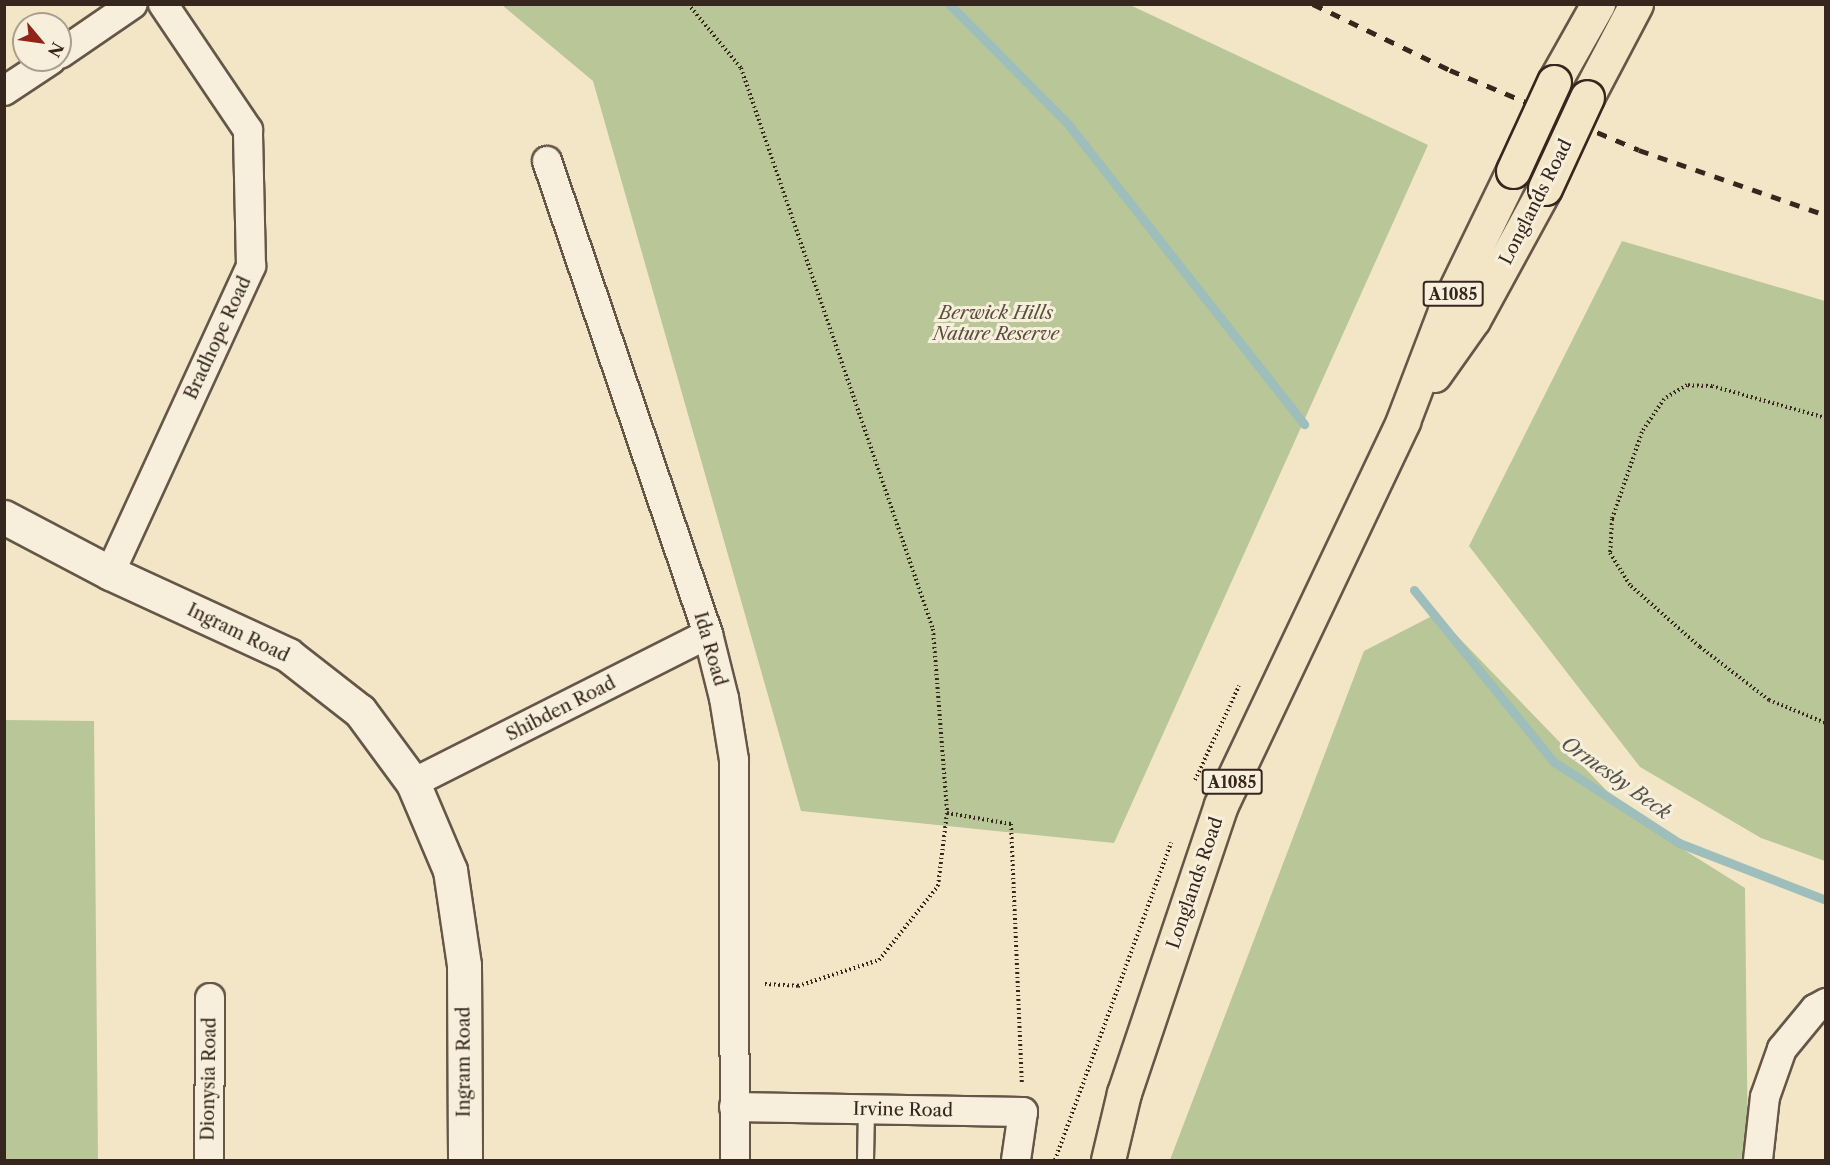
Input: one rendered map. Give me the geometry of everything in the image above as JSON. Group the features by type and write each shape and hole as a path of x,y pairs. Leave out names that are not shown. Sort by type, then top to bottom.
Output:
{"main road":[{"name":"Longlands Road","path":"1108,1161 1124,1093 1221,805 1402,421 1445,311 1554,82 1598,4"},
{"name":"Longlands Road","path":"1402,421 1473,320 1545,188 1587,97 1636,4"}],"street":[{"path":"72,46 133,4"},
{"name":"Bradhope Road","path":"110,573 251,266 248,130 163,4"},
{"path":"4,91 33,72"},
{"name":"Ida Road","path":"547,160 708,634 724,698 734,760 735,1161"},
{"name":"Ingram Road","path":"4,518 110,573 288,655 360,711 413,783 450,870 464,965 465,1161"},
{"name":"Shibden Road","path":"413,783 708,634"},
{"name":"Dionysia Road","path":"209,1161 210,998"},
{"path":"1758,1161 1765,1097 1782,1049 1815,1009 1826,1004"},
{"name":"Irvine Road","path":"734,1107 1023,1112"},
{"path":"1016,1161 1023,1112"}],"lane":[{"path":"865,1161 866,1109"}],"path":[{"path":"688,4 741,68 933,629 946,813 938,886 879,960 798,986 734,982"},
{"path":"1826,418 1712,386 1687,385 1664,399 1642,432 1611,519 1610,553 1631,586 1700,647 1769,700 1826,723"},
{"path":"946,813 1011,824 1023,1112"}],"green space":[{"name":"Berwick Hills Nature Reserve","path":"502,5 1130,5 1428,145 1114,843 801,811 593,81"},
{"path":"1622,241 1825,301 1825,861 1761,838 1640,767 1469,546"},
{"path":"1436,614 1633,818 1745,888 1748,1160 1170,1160 1364,651"},
{"path":"5,720 94,721 98,1160 5,1160"}],"waterway":[{"path":"949,4 1068,124 1304,424"},
{"name":"Ormesby Beck","path":"1414,590 1554,762 1679,843 1826,900"}],"railway":[{"path":"1313,4 1450,70 1639,150 1826,215"}]}
